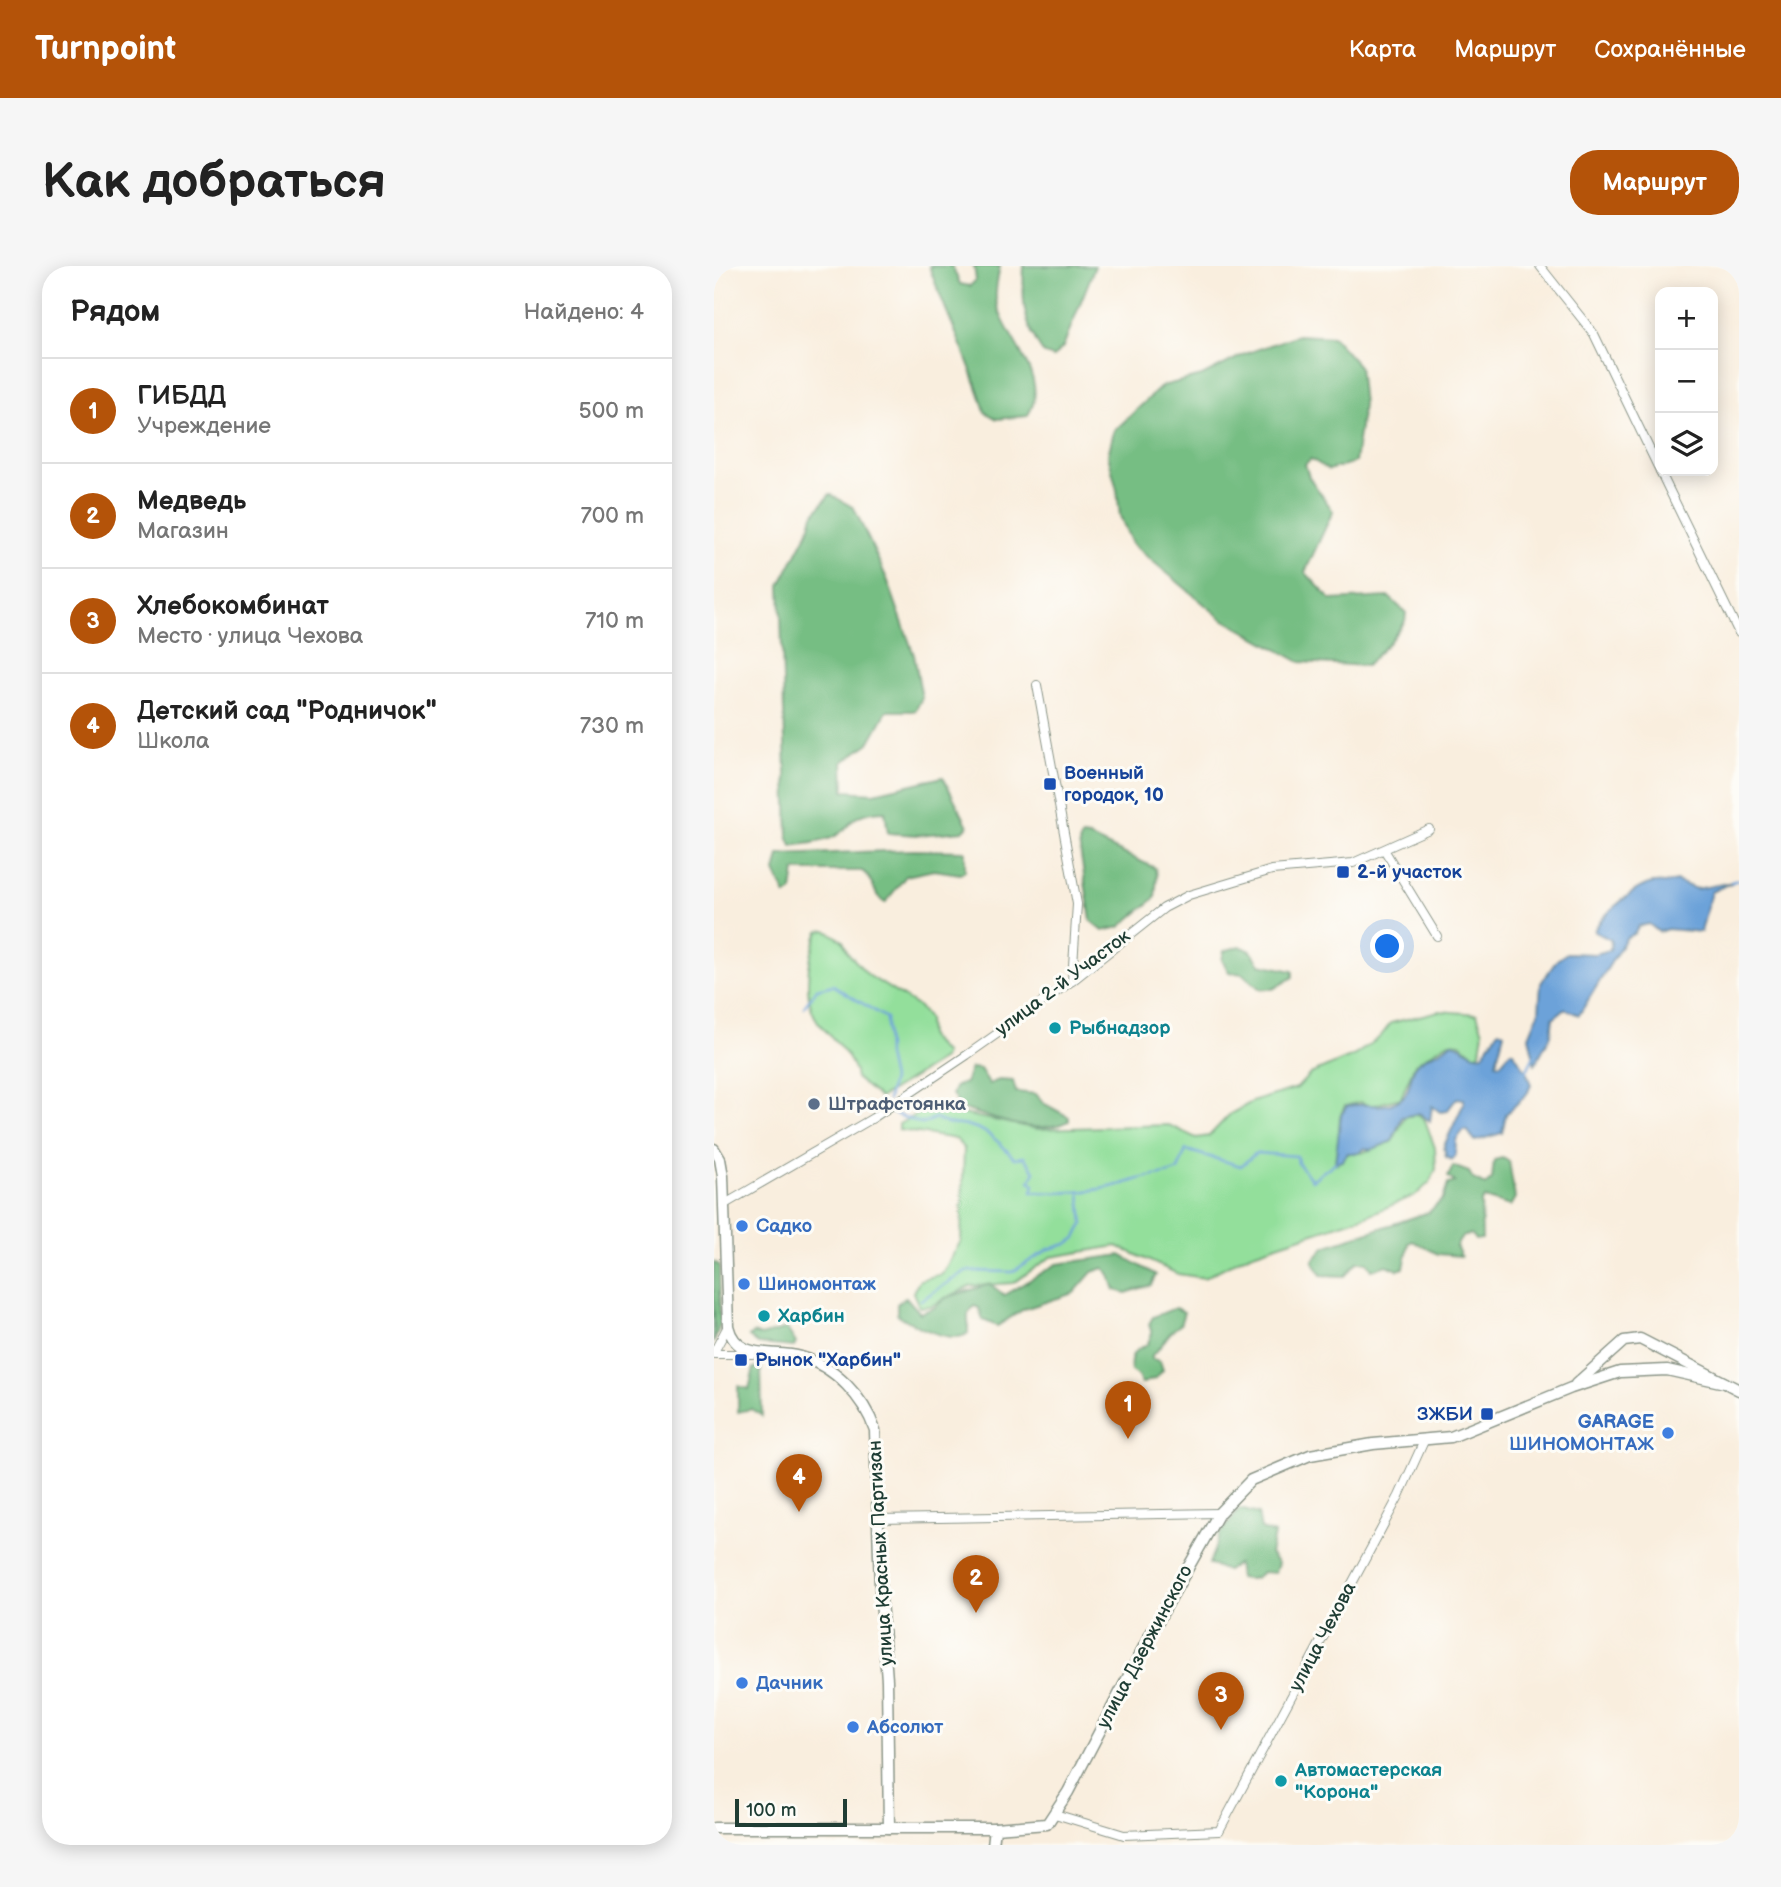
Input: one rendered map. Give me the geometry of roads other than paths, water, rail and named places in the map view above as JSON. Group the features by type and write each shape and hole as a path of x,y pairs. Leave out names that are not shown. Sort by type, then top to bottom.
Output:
{"street":[{"path":"1540,266 1594,334 1655,461"},
{"path":"1662,476 1739,633"},
{"path":"1037,685 1077,904 1072,981"},
{"name":"улица 2-й Участок","path":"724,1204 873,1118 1072,981 1164,908 1189,895 1272,870 1353,863 1385,851 1429,829"},
{"path":"1385,851 1437,936"},
{"path":"714,1149 721,1165 728,1326 734,1339 758,1354"},
{"path":"728,1326 714,1353 758,1354"},
{"name":"улица Дзержинского","path":"1572,1388 1615,1347 1624,1341 1640,1339 1726,1383"},
{"name":"улица Красных Партизан","path":"758,1354 788,1354 815,1362 848,1386 861,1402 877,1438 890,1828"},
{"name":"улица Дзержинского","path":"1055,1814 1219,1513 1251,1480 1310,1455 1373,1444 1451,1437 1572,1388 1620,1372 1644,1368 1689,1374 1726,1383"},
{"path":"1726,1383 1739,1390"},
{"name":"улица Чехова","path":"1055,1814 1124,1835 1219,1831 1399,1496 1424,1441"},
{"path":"879,1519 1219,1513"},
{"path":"714,1828 995,1828 1040,1826 1047,1824 1055,1814"},
{"path":"993,1845 995,1828"}],"water":[{"path":"1676,881 1696,889 1733,882 1711,892 1701,932 1667,929 1659,932 1649,924 1639,926 1635,933 1626,938 1579,1015 1565,1009 1553,1018 1551,1035 1535,1064 1529,1036 1539,1012 1541,983 1557,960 1567,953 1595,954 1610,950 1611,940 1594,931 1603,918 1643,887 1652,883"},
{"path":"1499,1030 1504,1033 1496,1063 1500,1064 1511,1051 1526,1071 1531,1085 1527,1094 1506,1114 1502,1133 1475,1141 1467,1130 1463,1131 1456,1140 1455,1156 1452,1160 1446,1157 1444,1146 1464,1103 1464,1099 1457,1098 1447,1111 1440,1112 1432,1106 1430,1121 1419,1113 1402,1117 1392,1141 1371,1150 1365,1148 1359,1153 1348,1153 1342,1161 1335,1162 1341,1115 1346,1107 1396,1102 1406,1094 1413,1071 1422,1060 1450,1043 1473,1053 1483,1054"}],"waterway":[{"path":"1731,882 1738,880"},
{"path":"804,1007 817,989 833,985 886,1018 887,1056 892,1079 888,1100"},
{"path":"1526,1072 1534,1056"},
{"path":"892,1113 922,1124 935,1118 944,1123 973,1127 985,1132 1014,1158 1024,1157 1035,1171 1030,1181 1034,1185 1032,1192 1097,1190 1167,1174 1178,1170 1186,1150 1241,1166 1256,1153 1297,1156 1298,1163 1312,1180 1336,1162"},
{"path":"921,1300 966,1271 1012,1272 1049,1249 1067,1244 1076,1238 1083,1224 1080,1192"}],"place":[{"name":"Военный городок, 10","path":"1050,784"},
{"name":"2-й участок","path":"1343,872"},
{"name":"Рыбнадзор","path":"1055,1028"},
{"name":"Штрафстоянка","path":"814,1104"},
{"name":"Садко","path":"742,1226"},
{"name":"Шиномонтаж","path":"744,1284"},
{"name":"Харбин","path":"764,1316"},
{"name":"Рынок \"Харбин\"","path":"741,1360"},
{"name":"ЗЖБИ","path":"1487,1414"},
{"name":"GARAGE ШИНОМОНТАЖ","path":"1668,1433"},
{"name":"ГИБДД","path":"1128,1439"},
{"name":"Детский сад \"Родничок\"","path":"799,1512"},
{"name":"Медведь","path":"976,1613"},
{"name":"Дачник","path":"742,1683"},
{"name":"Абсолют","path":"853,1727"},
{"name":"Хлебокомбинат","path":"1221,1730"},
{"name":"Автомастерская \"Корона\"","path":"1281,1781"}]}
